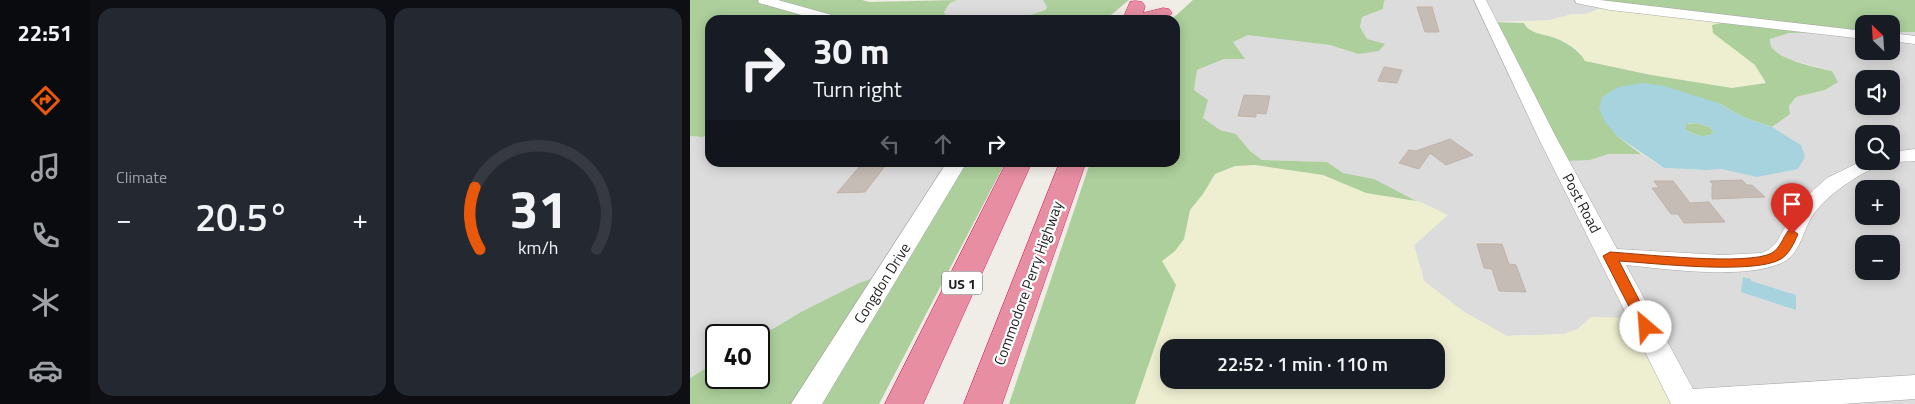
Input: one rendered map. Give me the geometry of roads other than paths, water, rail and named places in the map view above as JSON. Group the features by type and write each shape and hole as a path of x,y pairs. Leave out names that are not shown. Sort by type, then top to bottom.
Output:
{"highway":[{"path":"1134,15 1140,3"},
{"path":"1126,15 1140,3"},
{"name":"US 1","path":"904,404 1018,167"},
{"name":"Commodore Perry Highway","path":"983,404 1071,167"}],"street":[{"path":"764,0 816,15"},
{"name":"Post Road","path":"1480,0 1546,136 1685,403"},
{"path":"1581,0 1610,6 1855,34"},
{"path":"1900,38 1915,40"},
{"path":"1900,157 1915,155"},
{"name":"Congdon Drive","path":"806,404 955,167"},
{"path":"1610,256 1720,263 1752,262 1776,256 1791,239 1799,218 1816,196 1858,170"},
{"path":"1685,403 1915,387"}],"water":[{"path":"1643,83 1664,86 1718,103 1745,118 1772,127 1801,145 1805,157 1798,169 1757,177 1721,169 1664,168 1617,136 1605,122 1599,108 1602,97 1618,87","holes":["1697,123 1710,127 1714,133 1706,136 1695,134 1685,129 1686,124"]},
{"path":"1743,277 1796,295 1796,310 1741,292"}]}
